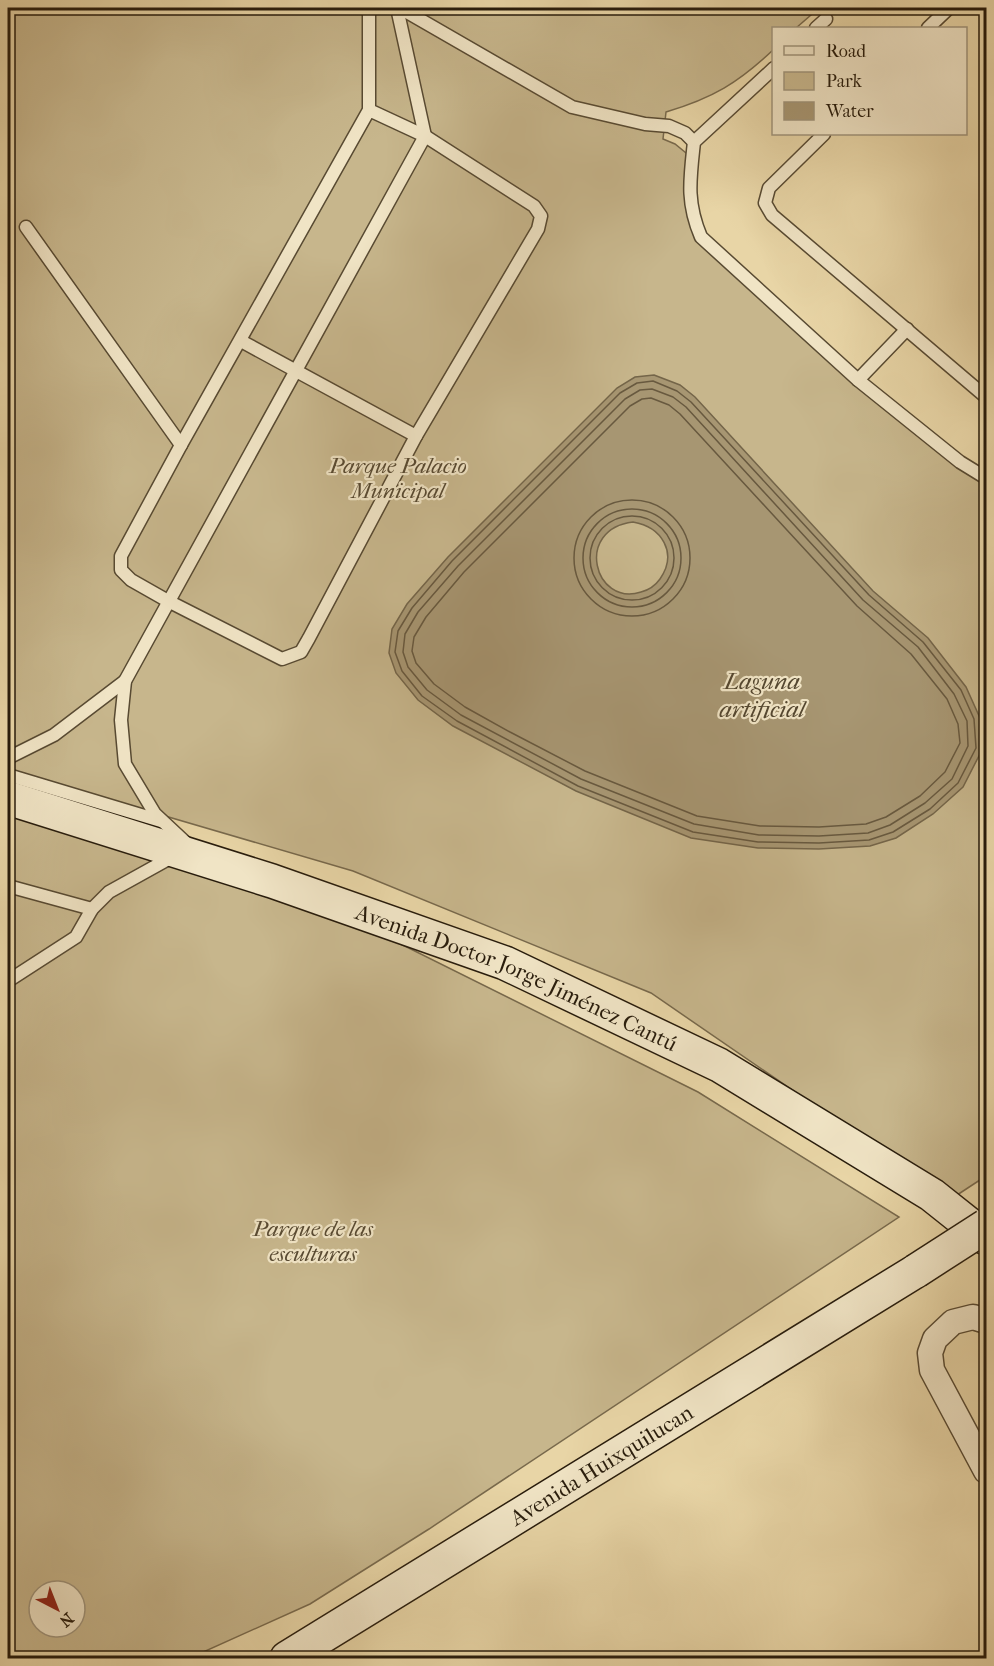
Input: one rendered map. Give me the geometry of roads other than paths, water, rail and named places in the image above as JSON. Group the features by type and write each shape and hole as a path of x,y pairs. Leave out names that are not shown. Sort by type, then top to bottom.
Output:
{"main road":[{"name":"Avenida Doctor Jorge Jiménez Cantú","path":"8,798 272,881 505,963 708,1060 932,1196 987,1238"},
{"name":"Avenida Huixquilucan","path":"287,1659 987,1226"}],"street":[{"path":"980,1319 953,1322 935,1339 930,1353 932,1370 987,1471"}],"lane":[{"path":"369,8 369,110 121,556 121,570 132,580 168,601 282,659 301,652 416,436 538,229 541,216 534,206 425,136 369,110"},
{"path":"8,981 76,937 92,909 109,892 145,870 192,855 154,814 125,764 121,720 125,681 425,136 399,8"},
{"path":"399,8 572,107 645,124 669,126 685,134 694,142"},
{"path":"929,27 949,8"},
{"path":"817,27 826,19"},
{"path":"772,70 694,142 689,189 693,216 701,237 858,380 960,462 987,478"},
{"path":"823,135 769,188 765,203 772,215 987,397"},
{"path":"26,227 181,445"},
{"path":"858,380 907,329"},
{"path":"241,340 416,436"},
{"path":"8,758 54,735 125,681"},
{"path":"8,775 162,821"},
{"path":"8,886 92,909"}],"water":[{"name":"Laguna artificial","path":"654,375 680,385 695,397 873,591 928,638 966,687 980,718 983,748 963,787 933,814 896,838 870,846 819,849 758,848 691,838 576,791 453,726 418,700 396,673 389,653 392,629 407,604 448,557 617,388 635,377","holes":["633,522 652,529 664,543 667,551 665,569 654,586 641,592 625,594 612,588 602,578 597,565 597,551 603,538 614,528"]}],"park label":[{"name":"Parque Palacio Municipal","path":"398,478"},
{"name":"Parque de las esculturas","path":"313,1240"}]}
